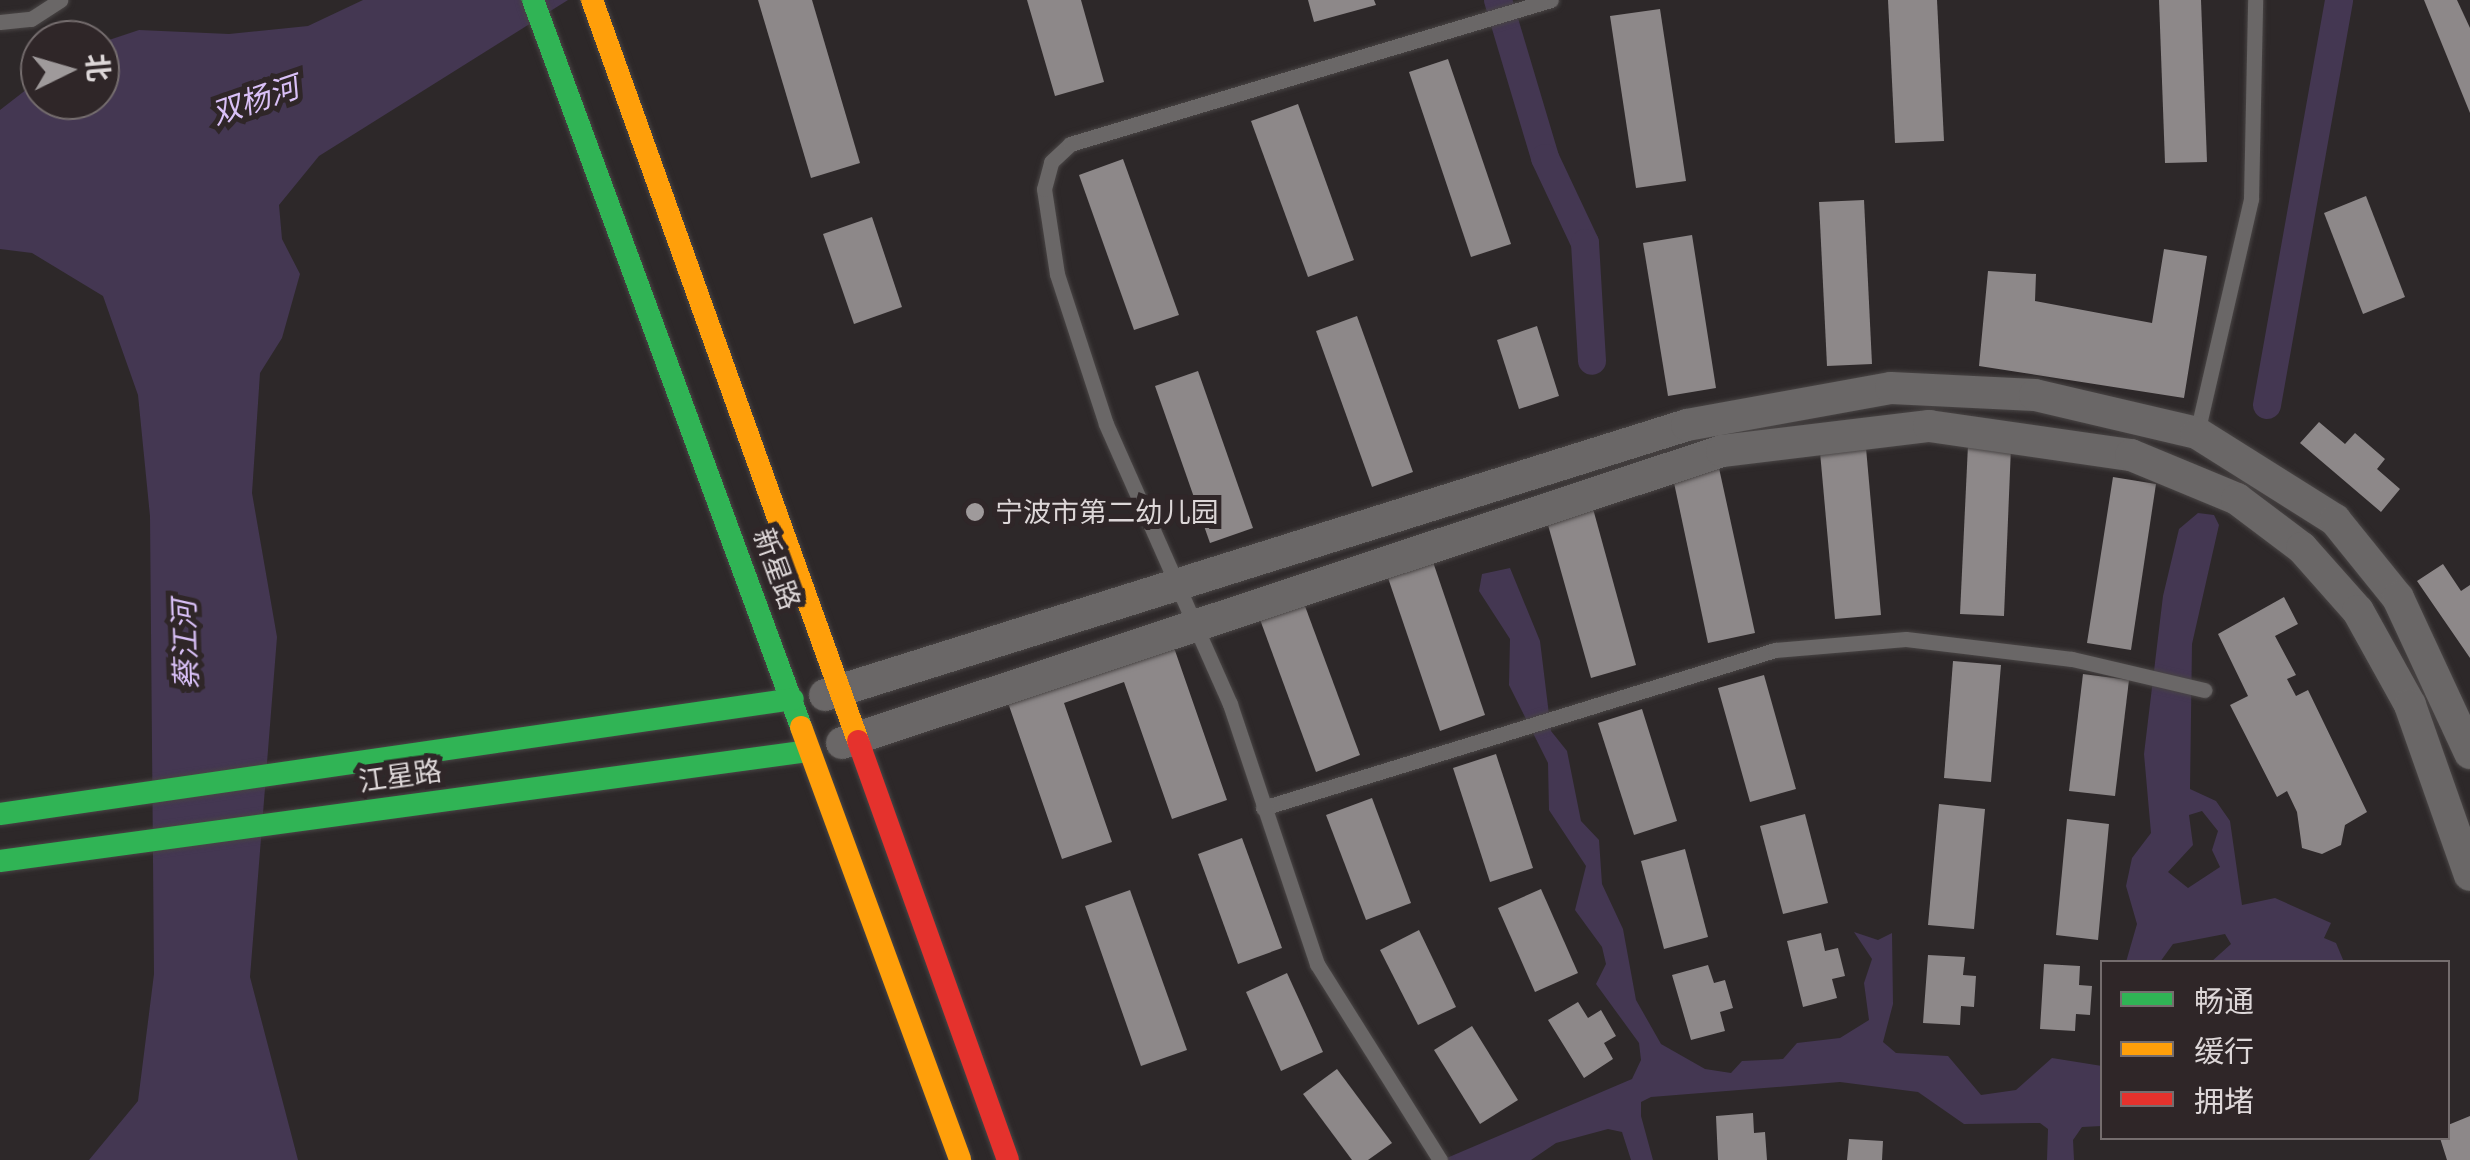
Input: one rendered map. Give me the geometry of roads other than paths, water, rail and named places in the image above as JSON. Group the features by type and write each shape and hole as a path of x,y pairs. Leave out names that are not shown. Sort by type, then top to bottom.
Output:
{"main road":[{"name":"新星路","path":"533,0 960,1160"},
{"name":"新星路","path":"595,7 1008,1160"},
{"name":"江星路","path":"0,814 793,699"},
{"name":"江星路","path":"0,861 808,751"}],"street":[{"path":"793,699 840,693 1687,425 1891,388 2034,395 2197,433 2336,520 2398,598 2470,753"},
{"path":"808,751 856,740 1722,450 1929,426 2131,455 2236,499 2302,548 2358,610 2430,746 2470,875"}],"lane":[{"path":"0,22 31,19 60,0"},
{"path":"1440,1160 1317,964 1197,623 1106,424 1057,274 1044,189 1050,162 1070,144 1551,0"},
{"path":"2197,433 2251,199 2255,0"},
{"path":"1263,808 1775,650 1906,639 2072,659 2204,690"}],"water":[{"path":"363,0 568,0 319,156 279,205 282,239 300,274 282,338 260,373 252,493 277,637 250,977 298,1160 89,1160 138,1101 154,974 150,516 138,395 103,296 32,253 0,249 0,110 20,94 20,120 120,120 120,36 139,30 229,34 308,26"},
{"path":"2198,513 2214,515 2219,525 2192,644 2190,789 2216,801 2230,821 2242,905 2275,898 2331,923 2324,938 2336,943 2343,960 2213,960 2231,944 2225,934 2173,944 2161,960 2127,960 2137,924 2126,886 2132,858 2151,833 2144,754 2163,596 2179,529","holes":["2202,811 2218,831 2212,850 2220,867 2188,888 2168,872 2193,845 2189,815"]},
{"path":"1510,568 1540,641 1551,731 1567,751 1581,821 1599,840 1602,884 1623,929 1636,1000 1661,1044 1705,1069 1731,1073 1742,1061 1783,1059 1797,1043 1840,1038 1869,1020 1864,983 1872,959 1854,932 1878,940 1892,933 1893,1004 1883,1042 1896,1053 1948,1056 1981,1095 2016,1090 2052,1058 2100,1066 2100,1126 2082,1127 2073,1140 2074,1160 2047,1160 2048,1129 2040,1123 1964,1124 1918,1092 1840,1082 1651,1097 1641,1102 1641,1116 1653,1160 1631,1160 1622,1132 1608,1129 1556,1143 1531,1160 1442,1160 1632,1079 1641,1060 1639,1043 1596,984 1606,964 1602,947 1575,910 1586,866 1549,810 1548,763 1509,685 1510,639 1479,591 1482,574"}],"waterway":[{"path":"1498,0 1545,158 1585,243 1592,361"},
{"path":"2267,405 2339,0"}],"place":[{"name":"宁波市第二幼儿园","path":"975,512"}],"water label":[{"name":"双杨河","path":"255,100"},
{"name":"蔡江河","path":"185,645"}]}
